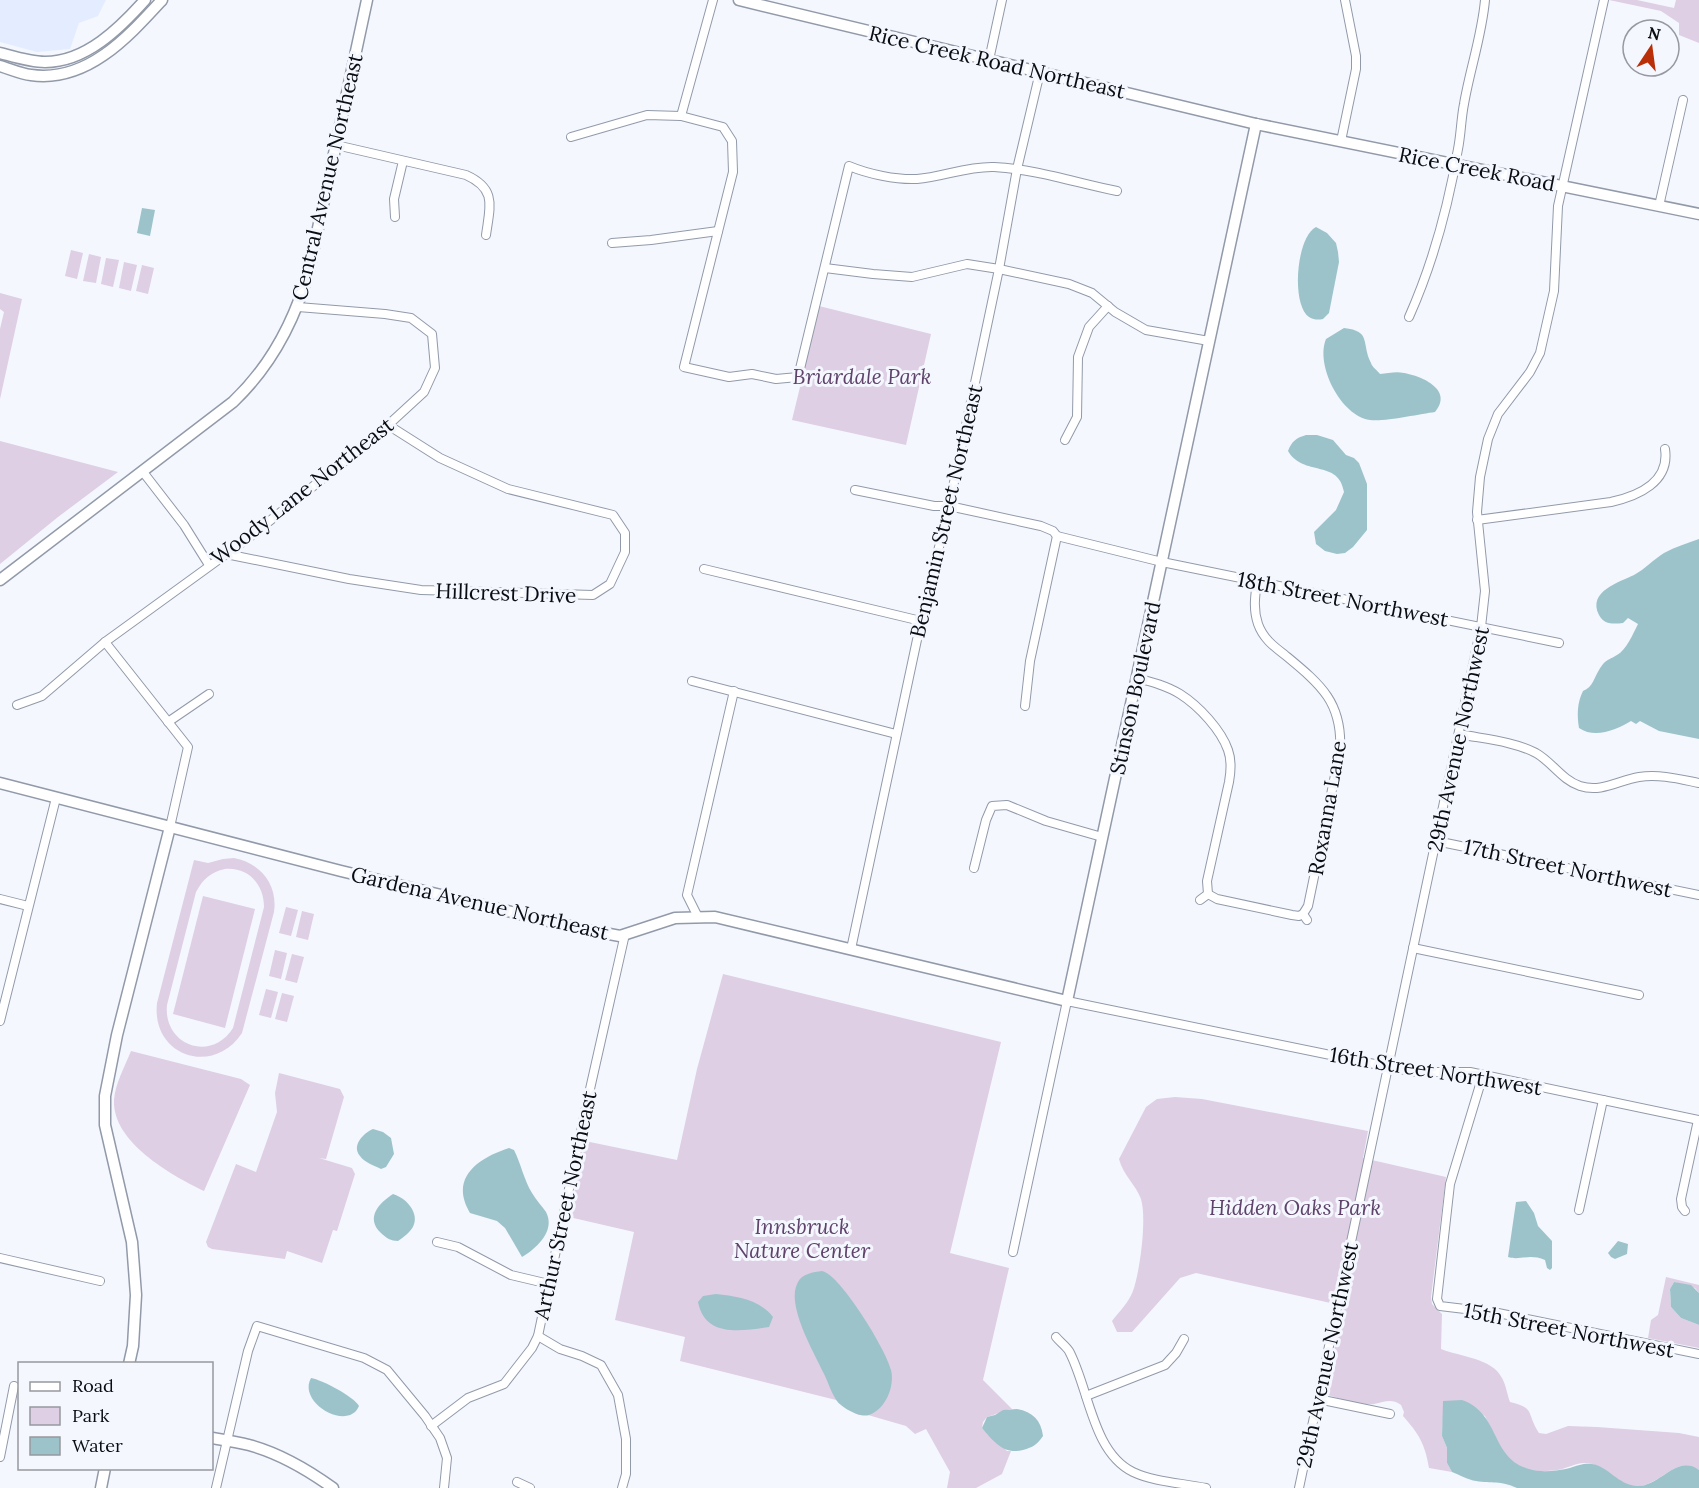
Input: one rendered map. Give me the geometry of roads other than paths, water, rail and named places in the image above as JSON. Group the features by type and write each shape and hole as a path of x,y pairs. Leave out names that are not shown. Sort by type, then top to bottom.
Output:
{"street":[{"path":"0,53 28,61 46,62 75,56 99,43 122,24 145,0"},
{"path":"0,66 43,76 61,74 85,67 123,40 162,0"},
{"name":"Central Avenue Northeast","path":"0,580 200,429 242,394 273,353 298,307 309,270 367,0"},
{"path":"681,116 713,0"},
{"name":"Rice Creek Road Northeast","path":"739,0 1256,124"},
{"path":"989,60 1002,0"},
{"path":"1341,141 1356,69 1356,56 1345,0"},
{"path":"1409,317 1432,261 1442,227 1485,0"},
{"name":"29th Avenue Northwest","path":"1299,1488 1481,627 1485,591 1477,520 1479,477 1498,414 1530,372 1540,353 1554,291 1556,225 1562,186 1604,0"},
{"name":"Benjamin Street Northeast","path":"851,949 999,269 1017,169 1040,72"},
{"path":"1659,206 1683,100"},
{"path":"571,137 647,115 681,116 723,127 732,141 733,172 684,367 729,377 752,374 776,379 798,377 849,166 857,170 917,179 964,169 993,167 1017,169 1117,191"},
{"name":"Rice Creek Road","path":"1256,124 1699,213"},
{"name":"Stinson Boulevard","path":"1013,1252 1256,124"},
{"path":"336,145 466,175 479,181 488,191 486,235"},
{"path":"395,217 394,199 403,160"},
{"path":"612,243 718,231"},
{"path":"825,268 912,277 967,264 999,269 1069,284 1092,293 1146,330 1209,341"},
{"path":"1065,440 1077,417 1078,357 1089,327 1108,306"},
{"name":"Woody Lane Northeast","path":"17,705 42,696 105,642 247,539 424,392 435,368 432,334 411,318 298,307"},
{"name":"Hillcrest Drive","path":"226,554 349,579 421,590 593,595 610,584 625,552 625,532 613,515 508,489 440,458 388,424"},
{"path":"1477,520 1611,502 1632,496 1652,484 1664,470 1665,449"},
{"path":"143,472 184,525 209,565"},
{"name":"18th Street Northwest","path":"855,490 934,506 948,506 1041,526 1053,531 1057,536 1162,562 1559,643"},
{"path":"1024,706 1030,660 1057,536"},
{"path":"705,569 921,621"},
{"name":"Roxanna Lane","path":"1208,894 1217,899 1305,917 1340,751 1341,729 1335,709 1320,686 1275,648 1261,631 1254,607 1257,582"},
{"path":"105,642 188,747 117,1035 105,1096 105,1125 133,1251 136,1295 133,1346 129,1362"},
{"path":"1137,678 1181,695 1200,711 1220,734 1229,751 1231,772 1207,881 1208,894 1200,900"},
{"path":"692,681 896,734"},
{"path":"698,918 687,895 734,691"},
{"path":"168,722 208,694"},
{"path":"1459,734 1530,751 1549,762 1569,780 1581,786 1604,787 1627,779 1656,776 1699,783"},
{"name":"Gardena Avenue Northeast","path":"0,783 582,929 620,936 675,918 715,917 1067,1001"},
{"path":"0,1021 56,798"},
{"path":"974,868 986,820 992,806 1007,805 1046,821 1102,837"},
{"name":"17th Street Northwest","path":"1436,842 1699,895"},
{"path":"0,899 28,906"},
{"name":"Arthur Street Northeast","path":"431,1426 468,1398 504,1384 532,1348 538,1336 590,1089 626,934"},
{"path":"1413,948 1639,995"},
{"name":"16th Street Northwest","path":"1067,1001 1389,1067 1416,1072 1456,1071 1483,1075 1698,1120"},
{"name":"15th Street Northwest","path":"1483,1075 1450,1184 1437,1299 1440,1306 1487,1311 1699,1354"},
{"path":"1579,1210 1603,1100"},
{"path":"1685,1211 1681,1199 1698,1120"},
{"path":"437,1242 458,1247 511,1275 549,1284"},
{"path":"0,1258 100,1281"},
{"path":"216,1488 248,1351 257,1326 364,1358 387,1370 440,1438 447,1458 444,1488"},
{"path":"538,1336 560,1349 600,1365 618,1395 626,1438 627,1474 622,1488"},
{"path":"1056,1337 1068,1350 1107,1449 1122,1465 1142,1475 1206,1488"},
{"path":"1086,1396 1165,1365 1176,1353 1184,1339"},
{"path":"0,1457 14,1386"},
{"path":"1317,1399 1390,1414"},
{"path":"213,1438 250,1445 283,1458 333,1488"},
{"path":"101,1488 105,1470"},
{"path":"517,1482 530,1488"}],"water":[{"path":"142,208 155,210 150,236 137,233"},
{"path":"1316,227 1327,233 1336,243 1339,262 1329,313 1323,319 1318,320 1309,317 1303,310 1298,286 1300,257 1309,233"},
{"path":"1344,328 1362,335 1368,356 1380,374 1404,373 1419,377 1433,385 1441,397 1435,412 1393,419 1370,420 1349,409 1333,388 1324,362 1326,339"},
{"path":"1306,435 1317,435 1333,440 1346,455 1359,463 1367,484 1367,530 1345,553 1325,551 1316,544 1314,532 1336,510 1344,492 1341,482 1335,475 1302,464 1288,451 1295,440"},
{"path":"1699,539 1699,739 1659,731 1640,721 1636,724 1631,721 1599,733 1579,728 1578,709 1583,691 1591,685 1605,662 1623,649 1638,624 1628,618 1623,623 1613,624 1604,621 1596,607 1597,600 1614,584 1638,573 1664,553"},
{"path":"373,1129 391,1138 394,1154 386,1167 381,1169 364,1160 357,1148 360,1140"},
{"path":"509,1148 514,1150 529,1188 546,1212 548,1219 543,1239 522,1257 505,1228 497,1221 470,1213 464,1201 463,1189 470,1171 487,1157"},
{"path":"393,1194 409,1204 415,1219 410,1231 398,1241 391,1240 381,1233 374,1222 379,1206"},
{"path":"1526,1201 1534,1213 1538,1226 1552,1241 1552,1268 1550,1270 1545,1260 1539,1258 1508,1257 1516,1202"},
{"path":"1618,1241 1628,1244 1627,1254 1615,1259 1608,1253"},
{"path":"822,1271 830,1275 851,1299 888,1360 892,1383 888,1396 880,1408 869,1415 852,1412 837,1401 802,1328 795,1303 798,1282 805,1275"},
{"path":"1674,1282 1691,1285 1699,1293 1699,1325 1681,1318 1671,1307 1670,1289"},
{"path":"716,1294 740,1298 762,1307 773,1317 769,1327 726,1330 716,1327 702,1314 698,1302 703,1296"},
{"path":"311,1378 337,1389 359,1406 353,1413 345,1416 326,1411 311,1397 309,1387"},
{"path":"1462,1400 1483,1415 1508,1456 1529,1469 1550,1471 1592,1464 1598,1465 1630,1485 1637,1486 1653,1482 1683,1465 1699,1470 1699,1488 1517,1488 1506,1484 1467,1479 1452,1472 1447,1463 1447,1448 1442,1436 1443,1401"},
{"path":"1017,1409 1028,1412 1035,1418 1043,1436 1037,1444 1030,1448 1010,1451 995,1442 982,1428 987,1417 1003,1410"}],"park label":[{"name":"Briardale Park","path":"862,376"},
{"name":"Hidden Oaks Park","path":"1295,1207"},
{"name":"Innsbruck Nature Center","path":"802,1238"}]}
